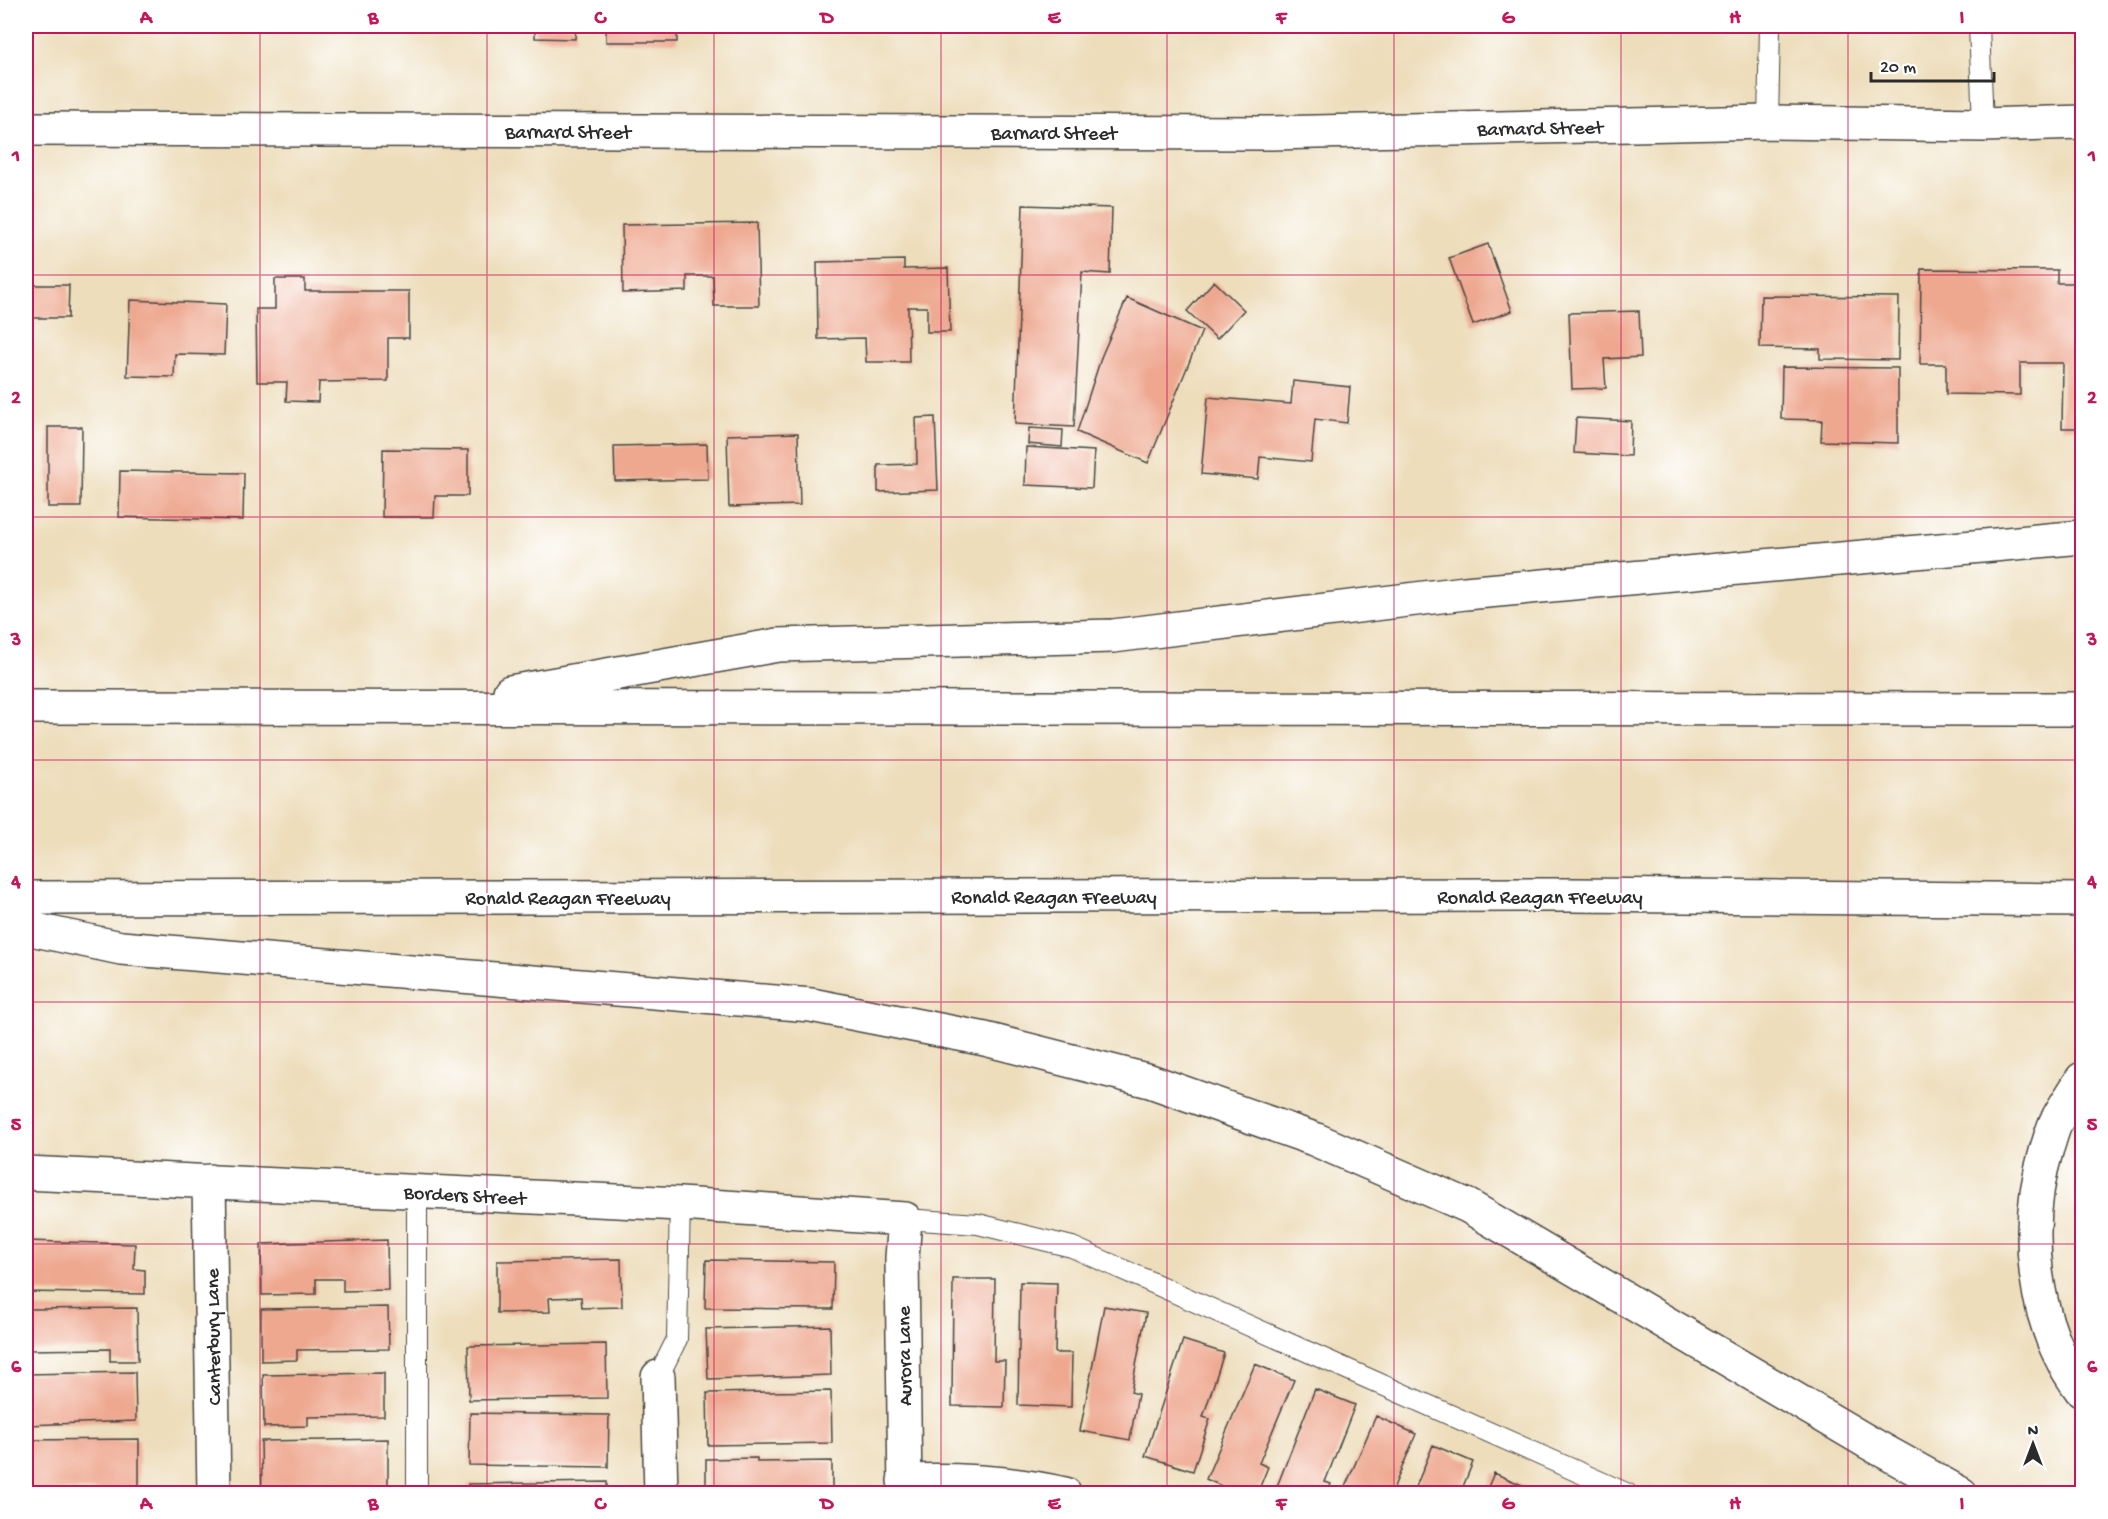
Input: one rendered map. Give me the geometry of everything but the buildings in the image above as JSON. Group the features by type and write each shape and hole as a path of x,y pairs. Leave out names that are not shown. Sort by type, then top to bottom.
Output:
{"main road":[{"name":"Barnard Street","path":"26,129 1270,133 1768,122 1983,125 2082,122"},
{"path":"425,707 778,645 1113,636 1465,593 2082,537"},
{"path":"26,707 2082,708"},
{"name":"Ronald Reagan Freeway","path":"26,898 1573,895 2082,900"},
{"path":"26,928 121,948 811,1005 985,1039 1150,1081 1314,1139 1468,1206 1866,1441 1961,1494"},
{"path":"2082,1079 2055,1123 2038,1176 2034,1219 2035,1269 2046,1316 2059,1351 2082,1391"},
{"name":"Borders Street","path":"26,1173 680,1204 905,1219"},
{"name":"Canterbury Lane","path":"209,1181 214,1494"},
{"name":"Aurora Lane","path":"904,1487 902,1258 905,1219"},
{"path":"658,1377 661,1494"},
{"path":"904,1487 943,1479 1033,1486 1065,1494"}],"lane":[{"path":"1768,122 1770,26"},
{"path":"1979,26 1983,125"},
{"path":"417,1192 417,1494"},
{"path":"658,1377 677,1339 680,1204"},
{"path":"905,1219 978,1224 1072,1247 1628,1494"}]}
